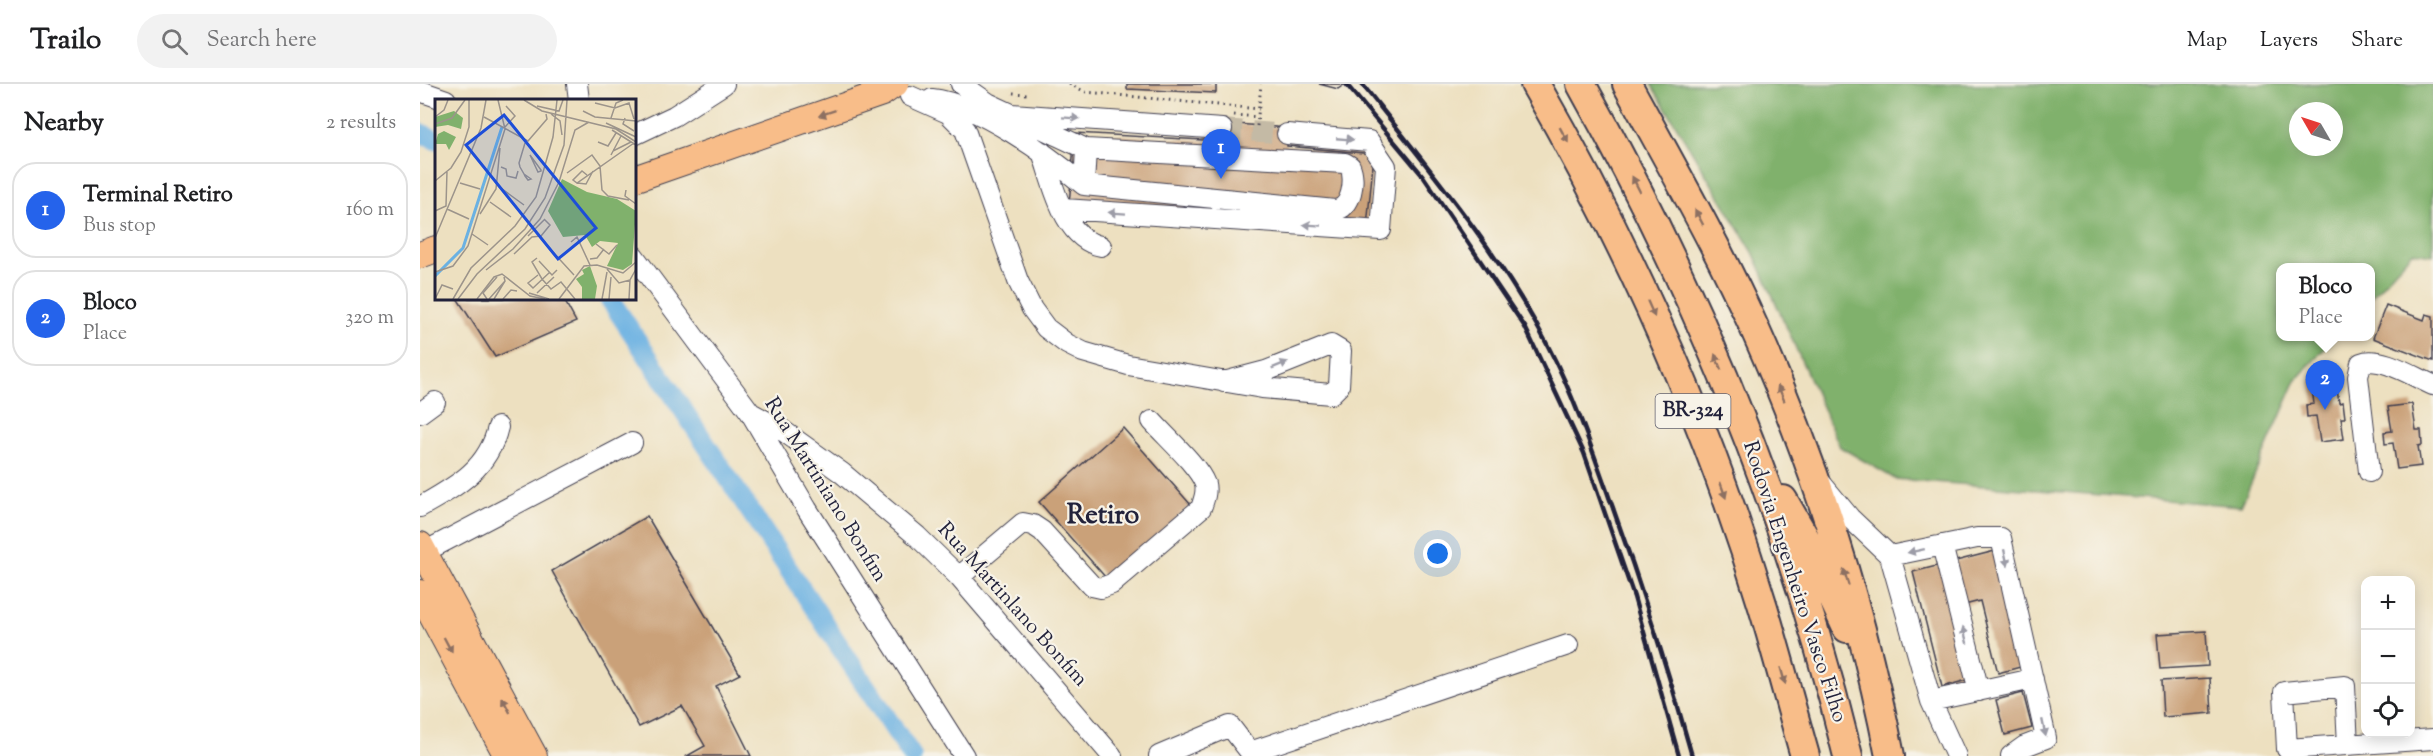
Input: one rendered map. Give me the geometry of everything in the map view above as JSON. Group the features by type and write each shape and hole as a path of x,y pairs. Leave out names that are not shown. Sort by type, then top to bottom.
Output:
{"highway":[{"name":"Rodovia Engenheiro Vasco Filho","path":"1535,84 1600,201 1678,373 1710,453 1756,586 1805,756"},
{"name":"Rodovia Engenheiro Vasco Filho","path":"1581,84 1654,222 1710,344 1748,438 1800,592 1848,756"},
{"path":"1628,84 1753,324 1810,469 1847,579 1890,756"},
{"path":"1748,438 1804,538 1874,687"}],"main road":[{"path":"636,179 896,91"},
{"path":"420,255 435,249"},
{"path":"422,548 534,756"},
{"path":"420,594 507,756"}],"street":[{"path":"577,84 579,99"},
{"path":"636,134 674,116 724,84"},
{"path":"896,91 951,101 1042,152 1084,185 1335,210 1341,210 1347,204 1353,173 1350,166 1345,163 1086,149 988,103 961,84"},
{"path":"420,91 443,99"},
{"path":"896,91 948,113 965,130 1018,281 1032,309 1046,328 1075,348 1106,360 1224,381 1331,394 1339,386 1341,351 1331,345 1266,371 1224,381"},
{"path":"1012,114 1222,129"},
{"path":"970,141 970,126 974,121 989,122"},
{"path":"1064,209 1381,230 1386,166 1369,141 1287,134"},
{"path":"1084,185 1086,149"},
{"path":"1042,152 1070,224 1081,237 1101,246 1088,228 1089,212"},
{"name":"Rua Martiniano Bonfim","path":"636,259 750,412 807,509 964,756"},
{"path":"2369,472 2358,377 2361,363 2368,360 2378,362 2433,388"},
{"name":"Rua Martinlano Bonfim","path":"750,412 782,430 842,473 917,536 959,577 1112,756"},
{"path":"959,577 1016,527 1023,524 1033,525 1042,531 1092,586 1101,588 1112,584 1201,508 1205,498 1205,485 1199,474 1152,421"},
{"path":"420,507 462,483 475,471 494,441 498,427"},
{"path":"422,548 632,443"},
{"path":"1810,469 1850,518 1890,556 1931,700 1956,756"},
{"path":"1890,556 1977,538 2001,538 2046,738 2025,746 2011,756"},
{"path":"1942,545 1979,691"},
{"path":"1158,756 1230,726 1250,752 1568,645"},
{"path":"1931,700 2033,679"},
{"path":"2348,745 2344,686 2284,692 2286,749 2348,745 2433,739"}],"path":[{"path":"1069,84 1086,92 1259,109"},
{"path":"1257,126 1261,84"}],"green space":[{"path":"1651,84 2433,84 2433,255 2412,252 2375,293 2375,263 2276,263 2276,341 2331,341 2296,380 2241,506 1895,479 1840,447 1753,252"}],"building":[{"path":"1127,84 1216,84 1216,93 1127,89"},
{"path":"1319,84 1345,84 1338,89"},
{"path":"1223,123 1288,128 1287,146 1374,154 1367,227 1069,205 1075,133 1221,141"},
{"path":"458,300 564,300 576,322 495,357"},
{"path":"2386,305 2424,320 2426,314 2433,316 2433,361 2375,339 2375,333"},
{"path":"2335,376 2339,403 2343,402 2345,418 2341,418 2344,439 2320,442 2316,416 2307,417 2306,405 2314,404 2311,380"},
{"path":"2412,404 2416,430 2421,430 2422,445 2418,446 2421,466 2397,469 2393,443 2385,444 2384,432 2392,431 2388,407"},
{"path":"1123,428 1191,505 1107,579 1039,502"},
{"path":"647,516 740,674 716,686 751,756 687,756 705,746 682,706 639,727 552,571"},
{"path":"1995,551 2024,666 1998,673 1980,601 1949,609 1967,680 1942,687 1913,572"},
{"path":"2206,631 2208,666 2160,669 2157,634"},
{"path":"2210,678 2212,713 2163,717 2161,681"},
{"path":"2023,693 2032,728 2005,735 1996,700"}],"waterway":[{"path":"420,133 435,140"},
{"path":"610,300 912,756"}],"tunnel":[{"path":"1222,129 1287,134"}],"railway":[{"path":"1346,84 1423,176 1525,327 1584,453 1634,597 1679,756"},
{"path":"1362,84 1485,243 1528,311 1557,364 1574,401 1632,561 1692,756"}],"place":[{"name":"Terminal Retiro","path":"1221,179"},
{"name":"Bloco","path":"2325,410"}],"district":[{"name":"Retiro","path":"1103,516"}]}
